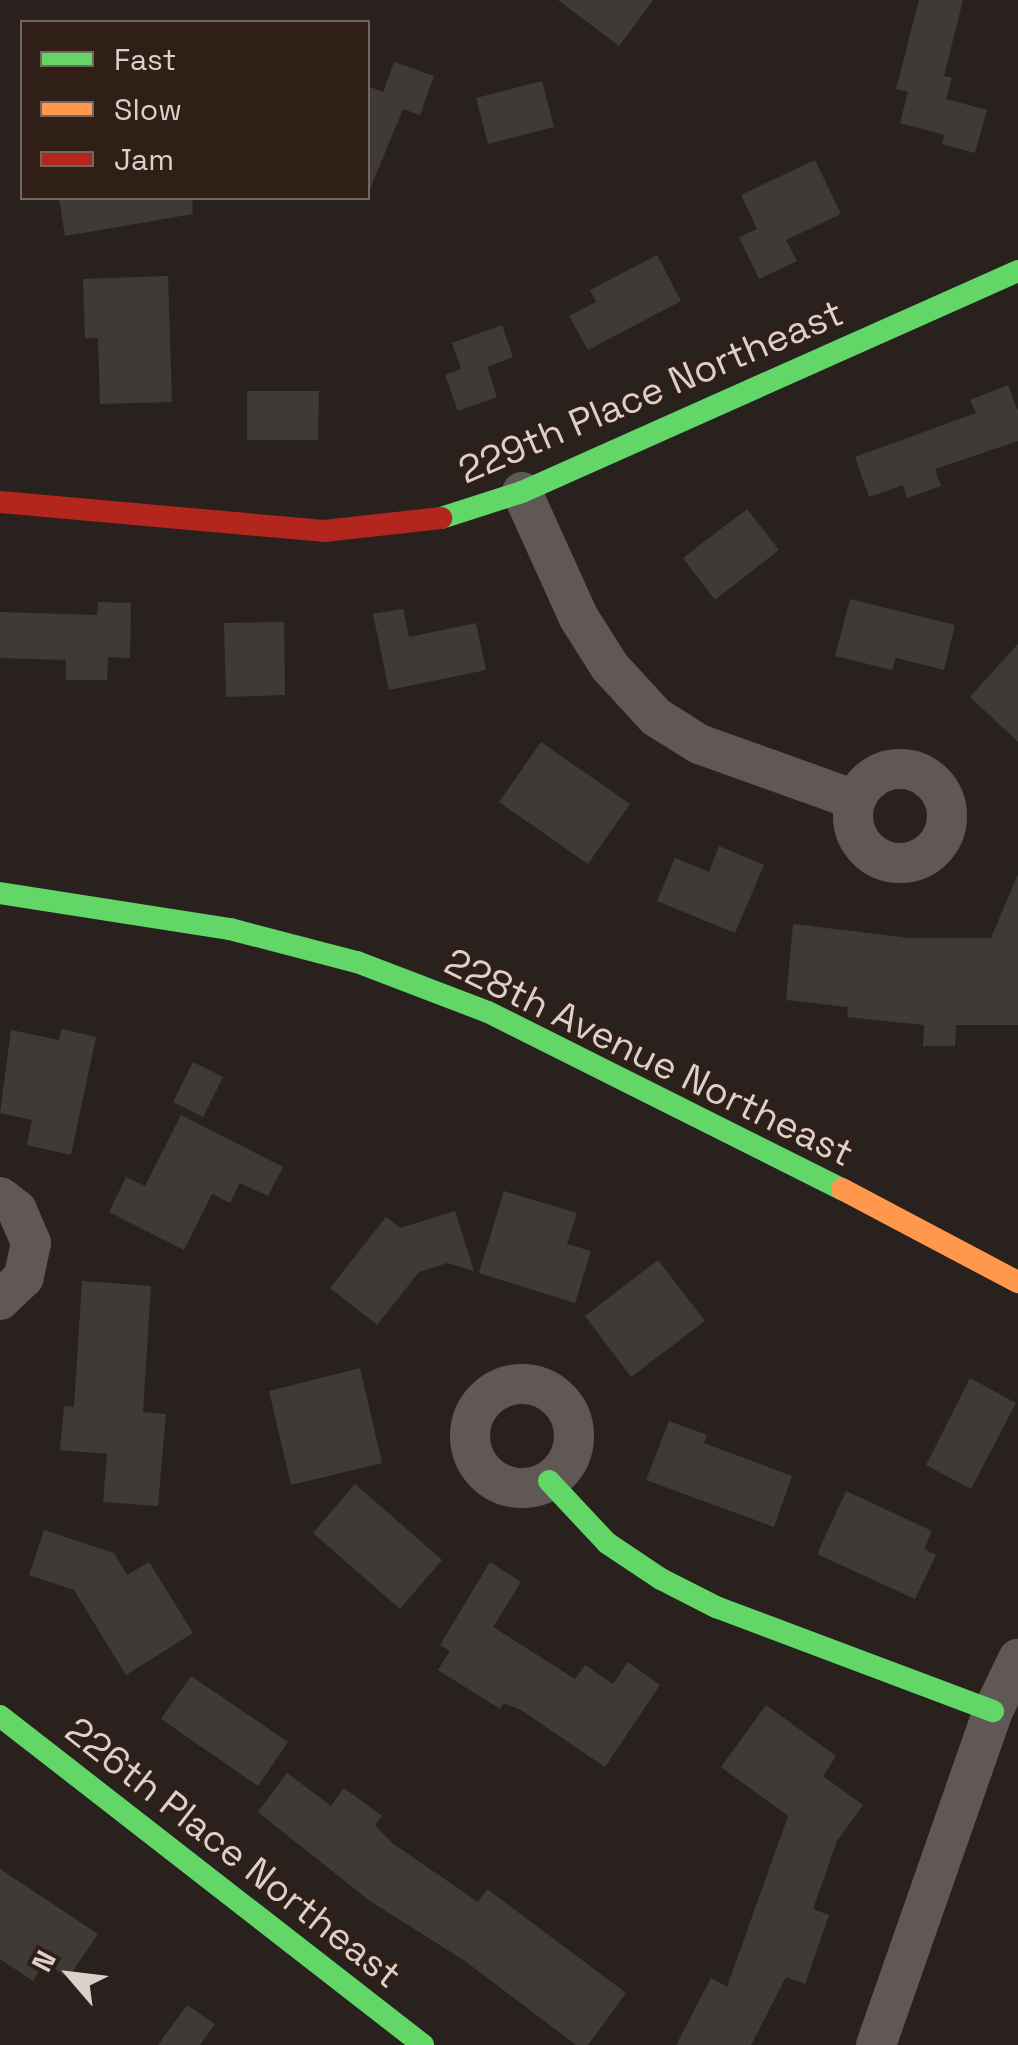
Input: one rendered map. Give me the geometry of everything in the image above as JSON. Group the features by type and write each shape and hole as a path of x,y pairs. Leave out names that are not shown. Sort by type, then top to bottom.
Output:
{"street":[{"name":"229th Place Northeast","path":"0,502 324,531 432,521 522,492 1018,271"},
{"path":"522,492 578,618 610,666 656,717 699,744 855,800"},
{"name":"228th Avenue Northeast","path":"0,893 230,929 357,962 488,1012 643,1085 1018,1282"},
{"path":"0,1198 17,1210 32,1244 24,1277 0,1300"},
{"path":"549,1481 608,1543 674,1586 993,1711"},
{"path":"876,2045 993,1711 1018,1659"},
{"name":"226th Place Northeast","path":"0,1716 423,2045"}],"building":[{"path":"558,0 653,0 619,46"},
{"path":"919,0 963,0 944,76 952,78 946,99 987,110 975,153 942,144 945,135 900,123 908,92 896,89"},
{"path":"394,62 434,76 420,115 403,109 370,189 370,87 383,92"},
{"path":"542,81 554,127 488,144 476,98"},
{"path":"815,160 841,214 786,240 797,261 759,279 739,237 757,229 741,195"},
{"path":"59,200 192,200 193,214 65,236"},
{"path":"657,255 681,301 588,350 569,316 596,302 590,290"},
{"path":"168,276 172,402 100,404 98,338 85,338 83,279"},
{"path":"502,325 513,357 487,367 497,397 458,411 445,375 461,369 452,343"},
{"path":"1008,385 1018,411 1018,441 935,469 941,486 907,498 903,485 869,497 855,457 976,413 970,400"},
{"path":"247,391 319,391 318,440 247,440"},
{"path":"747,509 779,550 715,600 683,558"},
{"path":"850,599 955,625 944,670 896,658 892,670 835,656"},
{"path":"98,602 131,603 130,658 108,657 107,680 66,680 66,660 0,658 0,612 97,615"},
{"path":"403,609 409,637 476,623 486,670 389,690 373,614"},
{"path":"284,622 285,695 226,697 224,623"},
{"path":"1018,644 1018,742 970,697"},
{"path":"541,742 630,804 588,864 499,802"},
{"path":"719,846 764,865 735,933 657,901 675,858 709,872"},
{"path":"1018,874 1018,1025 956,1025 955,1046 923,1046 924,1025 847,1017 848,1007 786,1000 793,924 910,938 991,938"},
{"path":"62,1029 96,1037 71,1155 27,1145 32,1120 0,1113 11,1030 59,1040"},
{"path":"193,1062 223,1077 203,1117 173,1102"},
{"path":"181,1115 283,1167 268,1196 240,1183 230,1203 212,1194 184,1250 109,1212 126,1177 145,1186"},
{"path":"504,1191 577,1213 567,1244 591,1251 575,1303 479,1273"},
{"path":"455,1211 474,1271 447,1263 419,1272 377,1325 330,1288 386,1217 400,1228"},
{"path":"658,1260 705,1321 631,1377 585,1316"},
{"path":"82,1281 151,1286 143,1412 166,1414 158,1506 103,1502 107,1454 60,1450 64,1406 74,1407"},
{"path":"360,1368 382,1463 291,1485 269,1391"},
{"path":"970,1378 1016,1403 971,1489 926,1465"},
{"path":"669,1421 707,1435 704,1443 792,1476 774,1527 646,1480"},
{"path":"355,1484 442,1560 400,1609 313,1533"},
{"path":"846,1491 932,1531 924,1549 936,1555 915,1599 817,1554"},
{"path":"44,1530 114,1553 127,1575 149,1562 193,1633 126,1675 74,1590 29,1575"},
{"path":"490,1562 521,1582 493,1627 575,1679 585,1665 613,1684 628,1662 660,1685 605,1767 521,1710 504,1703 500,1709 438,1670 450,1651 440,1645"},
{"path":"191,1676 288,1742 258,1786 161,1719"},
{"path":"766,1705 836,1756 823,1776 863,1805 837,1841 813,1909 829,1915 805,1984 786,1977 751,2045 676,2045 711,1978 727,1987 788,1816 721,1767"},
{"path":"287,1773 331,1806 344,1788 382,1816 375,1825 392,1843 478,1902 487,1889 626,1993 588,2045 576,2045 465,1961 370,1901 258,1812"},
{"path":"0,1869 98,1934 68,1978 45,1962 33,1981 0,1959"},
{"path":"187,2005 215,2024 200,2045 158,2045"}],"traffic: fast":[{"path":"441,518 522,492 1018,271"},
{"path":"0,893 230,929 357,962 488,1012 842,1189"},
{"path":"549,1481 607,1543 661,1579 716,1607 993,1711"},
{"path":"0,1716 423,2045"}],"traffic: slow":[{"path":"842,1189 1018,1282"}],"traffic: jam":[{"path":"0,502 324,531 441,518"}]}
